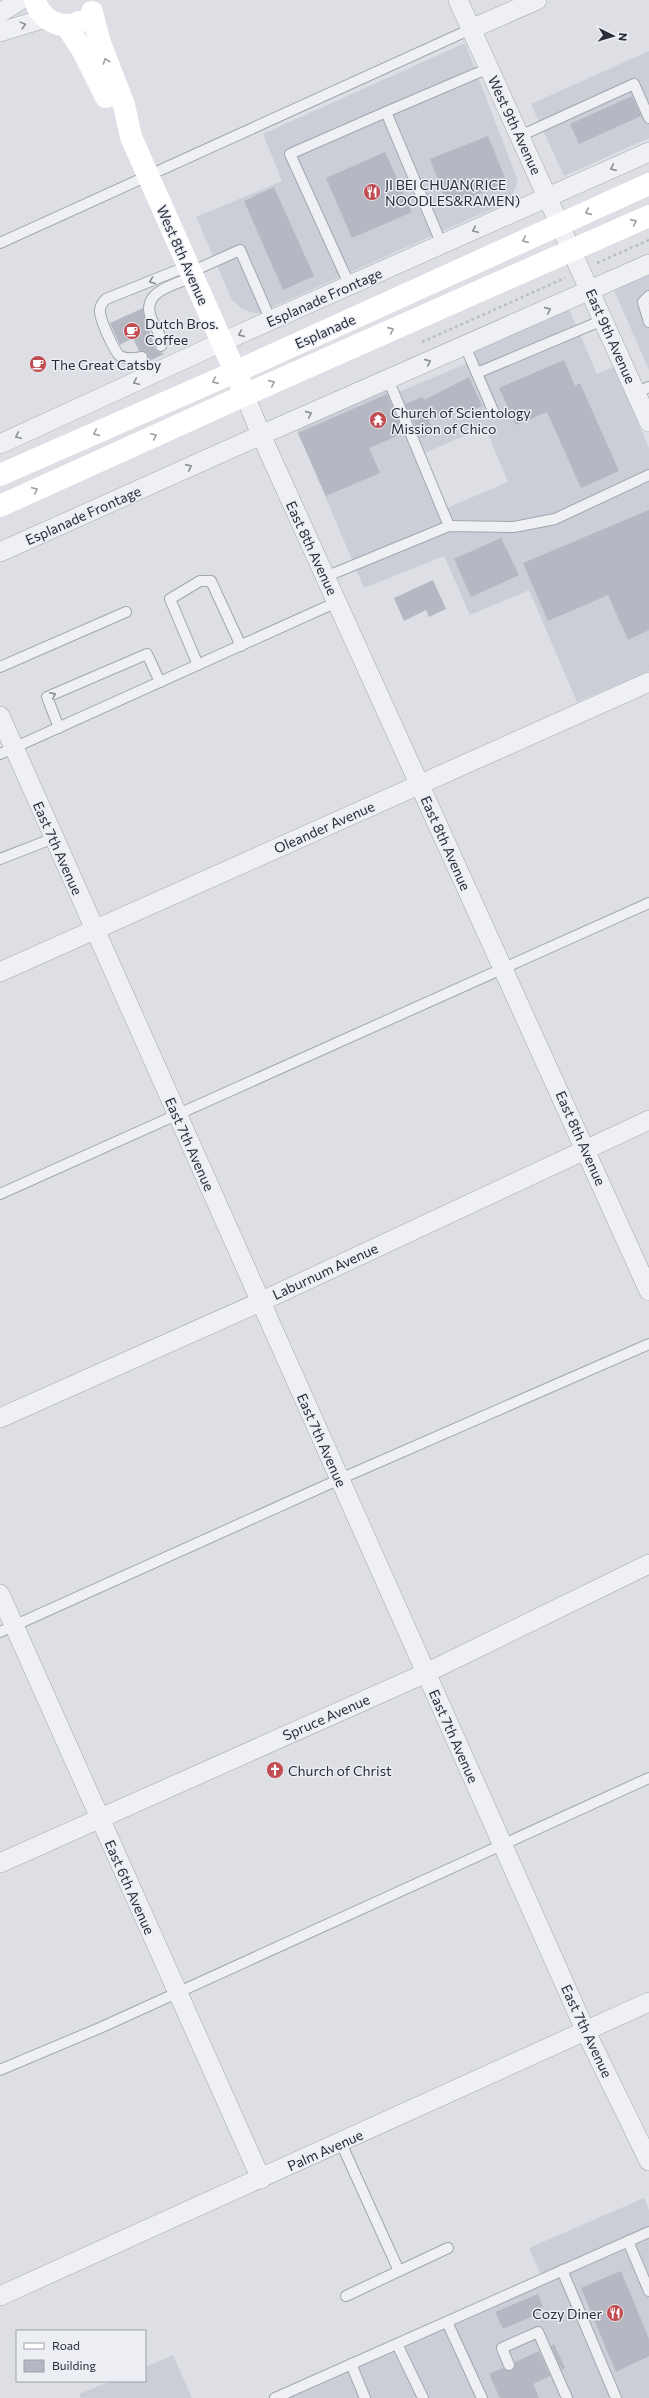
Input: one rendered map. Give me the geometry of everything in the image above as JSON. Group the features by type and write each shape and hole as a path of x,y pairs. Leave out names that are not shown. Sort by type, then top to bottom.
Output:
{"main road":[{"path":"40,9 55,23 66,25 85,19 95,6"},
{"name":"West 8th Avenue","path":"95,6 100,43 124,105 131,137"},
{"name":"West 8th Avenue","path":"66,25 83,51 113,112 131,137 245,395"},
{"name":"Esplanade","path":"0,475 235,372 649,184"},
{"name":"Esplanade","path":"0,506 245,395 649,216"}],"street":[{"path":"0,12 21,0"},
{"name":"West 9th Avenue","path":"458,0 573,250"},
{"path":"471,29 538,0"},
{"path":"0,32 40,9"},
{"name":"Esplanade Frontage","path":"0,444 222,342 649,152"},
{"name":"East 9th Avenue","path":"573,250 603,320 642,390 649,422"},
{"name":"Esplanade Frontage","path":"0,552 649,264"},
{"name":"East 8th Avenue","path":"245,395 261,435 586,1148 649,1291"},
{"name":"Oleander Avenue","path":"0,972 649,682"},
{"name":"East 7th Avenue","path":"0,716 7,751 54,838 586,2032 649,2161"},
{"name":"Laburnum Avenue","path":"0,1418 260,1302 586,1148 649,1120"},
{"name":"Spruce Avenue","path":"0,1863 426,1673 649,1564"},
{"name":"East 6th Avenue","path":"0,1594 7,1629 100,1818 261,2179"},
{"name":"Palm Avenue","path":"0,2296 586,2032 649,2002"}],"lane":[{"path":"0,243 471,29"},
{"path":"350,286 290,154 489,68"},
{"path":"520,136 634,84 649,118"},
{"path":"386,112 442,245"},
{"path":"142,357 129,359 120,356 114,349 101,318 100,310 102,303 106,300 191,272 240,250 271,321"},
{"path":"161,346 162,338 151,318 148,307 150,300 155,294 191,272"},
{"path":"649,296 643,302 649,322"},
{"path":"477,373 603,320"},
{"path":"465,346 494,413"},
{"path":"388,379 449,526"},
{"path":"325,576 449,526 514,527 555,519 649,475"},
{"path":"198,665 170,599 200,581 211,581 241,646"},
{"path":"7,751 337,602"},
{"path":"0,667 126,612"},
{"path":"59,728 47,697 147,654 160,682"},
{"path":"0,859 54,838"},
{"path":"0,1194 649,903"},
{"path":"7,1629 340,1479 649,1344"},
{"path":"0,2070 178,1992 502,1843 649,1778"},
{"path":"341,2142 399,2271"},
{"path":"274,2398 649,2232"},
{"path":"628,2241 649,2291"},
{"path":"346,2296 448,2248"},
{"path":"562,2270 616,2398"},
{"path":"447,2322 482,2398"},
{"path":"509,2365 502,2348 538,2332 568,2398"},
{"path":"397,2344 422,2398"},
{"path":"350,2364 365,2398"}],"path":[{"path":"582,270 649,240"}],"shaded area":[{"path":"465,43 518,181 510,201 257,314 242,309 232,300 196,217 282,181 263,134"},
{"path":"649,51 649,138 564,176 531,104"},
{"path":"649,274 649,370 614,290"},
{"path":"569,309 597,374 614,367 649,448 649,671 577,702 529,590 470,615 444,556 364,588 296,428 391,387 394,394 477,359 473,350","holes":["485,427 508,482 442,510 420,455"]},
{"path":"644,2198 649,2210 649,2398 287,2398 544,2282 529,2248"},
{"path":"173,2355 192,2398 81,2398 79,2394 109,2382 146,2382 146,2367"}],"building":[{"path":"632,96 641,116 579,144 570,124"},
{"path":"488,136 507,183 448,206 430,159"},
{"path":"385,152 412,212 352,238 326,178"},
{"path":"274,187 314,276 283,290 244,201"},
{"name":"Dutch Bros. Coffee","path":"143,308 155,349 164,354 145,363 148,359 147,353 139,351 133,338 120,345 110,323"},
{"path":"564,360 575,386 580,383 619,471 581,488 547,412 516,425 499,388"},
{"path":"469,377 482,406 461,415 459,408 429,421 434,432 421,438 405,404 422,397 424,400"},
{"path":"387,394 404,433 369,448 380,473 326,496 298,433"},
{"path":"649,510 649,630 628,640 608,595 548,621 523,563"},
{"path":"501,538 519,575 471,597 454,559"},
{"path":"433,580 446,609 429,617 426,610 404,621 394,598"},
{"name":"Cozy Diner","path":"621,2271 649,2339 649,2356 616,2372 581,2288"},
{"path":"538,2294 543,2307 537,2310 538,2314 503,2329 495,2312"},
{"path":"554,2344 565,2368 562,2370 551,2346"},
{"path":"539,2351 550,2376 533,2384 539,2398 500,2398 489,2374 503,2368 508,2371 512,2371 515,2366 515,2362"}],"place":[{"name":"JI BEI CHUAN(RICE NOODLES&RAMEN)","path":"372,192"},
{"name":"Dutch Bros. Coffee","path":"132,331"},
{"name":"The Great Catsby","path":"38,364"},
{"name":"Church of Scientology Mission of Chico","path":"378,420"},
{"name":"Church of Christ","path":"275,1770"},
{"name":"Cozy Diner","path":"615,2313"}]}
